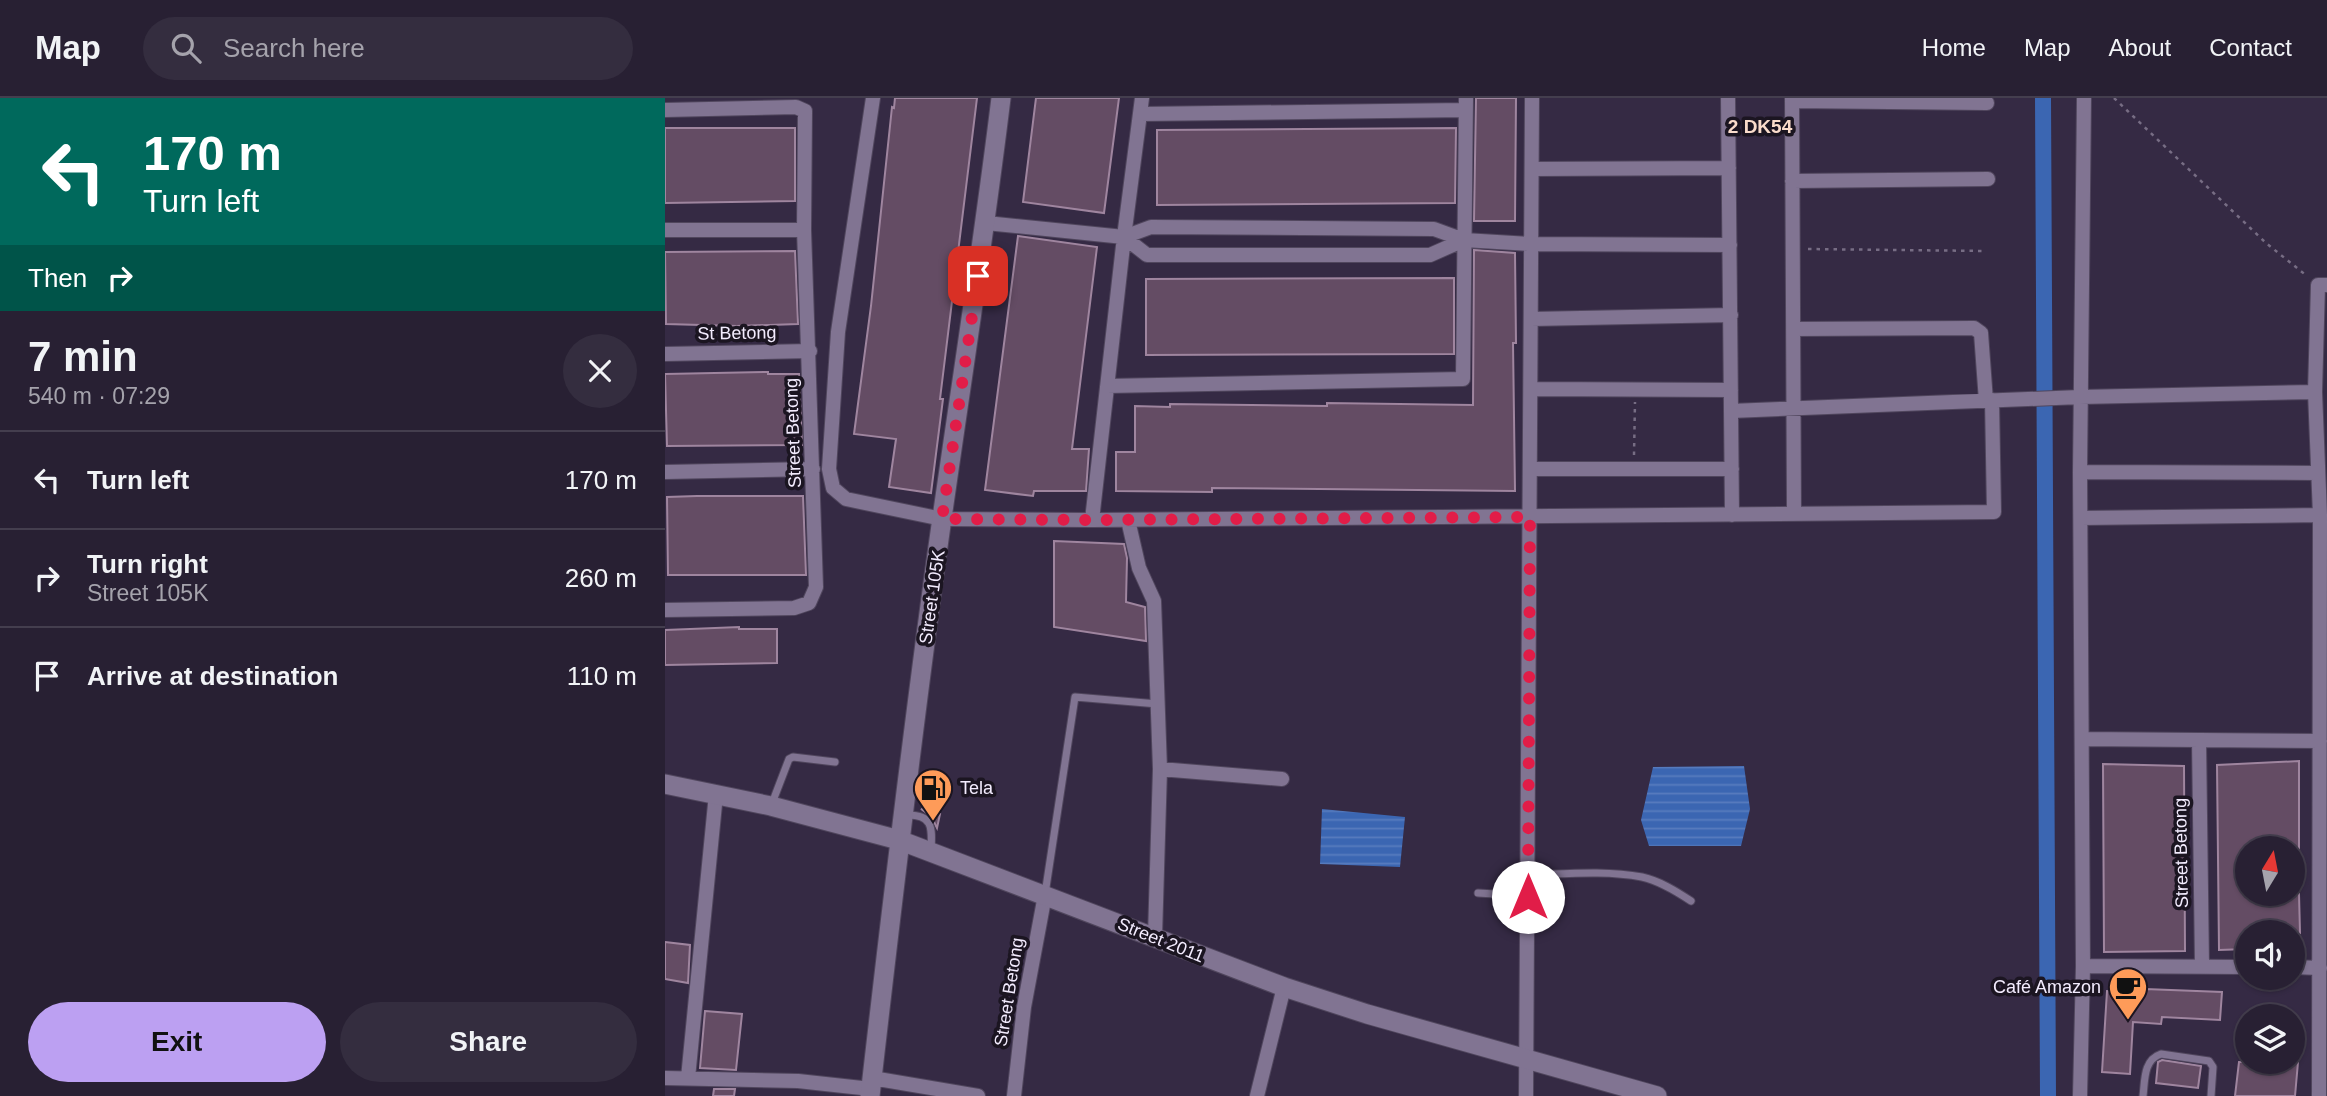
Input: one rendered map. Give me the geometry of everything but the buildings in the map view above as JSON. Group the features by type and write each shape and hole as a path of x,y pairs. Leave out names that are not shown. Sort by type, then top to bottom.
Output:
{"main road":[{"name":"Street 105K","path":"871,1088 899,840 942,519 986,223 1001,98"},
{"name":"Street 2011","path":"665,784 771,806 899,840 1284,987 1367,1014 1657,1096"}],"street":[{"path":"873,98 838,332 829,469 833,488 846,499 942,519 1128,520 1994,512 1989,401 1981,333 1974,328 1793,329"},
{"path":"1092,520 1142,98"},
{"path":"1527,1096 1532,98"},
{"path":"1728,98 1732,515"},
{"path":"2080,1096 2083,966 2080,397 2084,98"},
{"path":"1794,514 1792,100 1987,103"},
{"path":"1107,386 1463,379 1466,104 1140,114"},
{"name":"Street Betong","path":"665,110 796,107 805,111 804,230 816,587 809,603 794,608 665,610"},
{"path":"1532,169 1729,168"},
{"path":"1792,181 1988,179"},
{"path":"986,223 1124,237 1151,227 1434,229 1464,240 1532,244 1730,246"},
{"path":"665,230 804,230"},
{"path":"1124,237 1147,255 1430,255 1464,240"},
{"path":"2319,1096 2320,515 2315,392 2322,285"},
{"path":"1531,319 1731,315"},
{"name":"St Betong","path":"665,354 810,351"},
{"path":"1531,390 1731,390"},
{"path":"1731,411 2018,399 2315,392"},
{"path":"665,472 813,469"},
{"path":"1530,469 1732,469"},
{"path":"2080,472 2318,472"},
{"path":"2081,518 2320,515"},
{"path":"1128,520 1139,568 1154,601 1160,769 1155,936"},
{"path":"2082,739 2320,741"},
{"name":"Street Betong","path":"2199,740 2202,966"},
{"path":"1160,769 1283,779"},
{"path":"688,1078 716,794"},
{"name":"Street Betong","path":"1014,1096 1024,1007 1045,895"},
{"path":"2083,966 2235,967"},
{"path":"2305,967 2320,968"},
{"path":"1257,1096 1284,987"},
{"path":"665,1078 798,1082 978,1096"}],"lane":[{"path":"1045,895 1075,697 1159,704"},
{"path":"771,806 789,760 793,757 835,762"},
{"path":"903,815 915,814 929,823 932,830 930,852"},
{"path":"1528,875 1604,874 1643,877 1669,887 1691,901"},
{"path":"1478,893 1528,897"},
{"path":"2143,1096 2147,1066 2155,1056 2161,1054 2209,1062 2213,1067 2211,1096"}],"path":[{"path":"2114,98 2266,243 2322,285"},
{"path":"1793,249 1986,251"},
{"path":"1634,469 1635,388"}],"water":[{"path":"1744,766 1750,809 1741,846 1649,846 1641,820 1653,767"},
{"path":"1322,809 1405,817 1400,867 1320,864"}],"waterway":[{"path":"2043,98 2048,1096"}],"place":[{"name":"Tela","path":"933,822"},
{"name":"Café Amazon","path":"2128,1021"}],"district":[{"name":"2 DK54","path":"1760,126"}],"route":[{"path":"978,276 942,519 1530,517 1528,897"}]}
